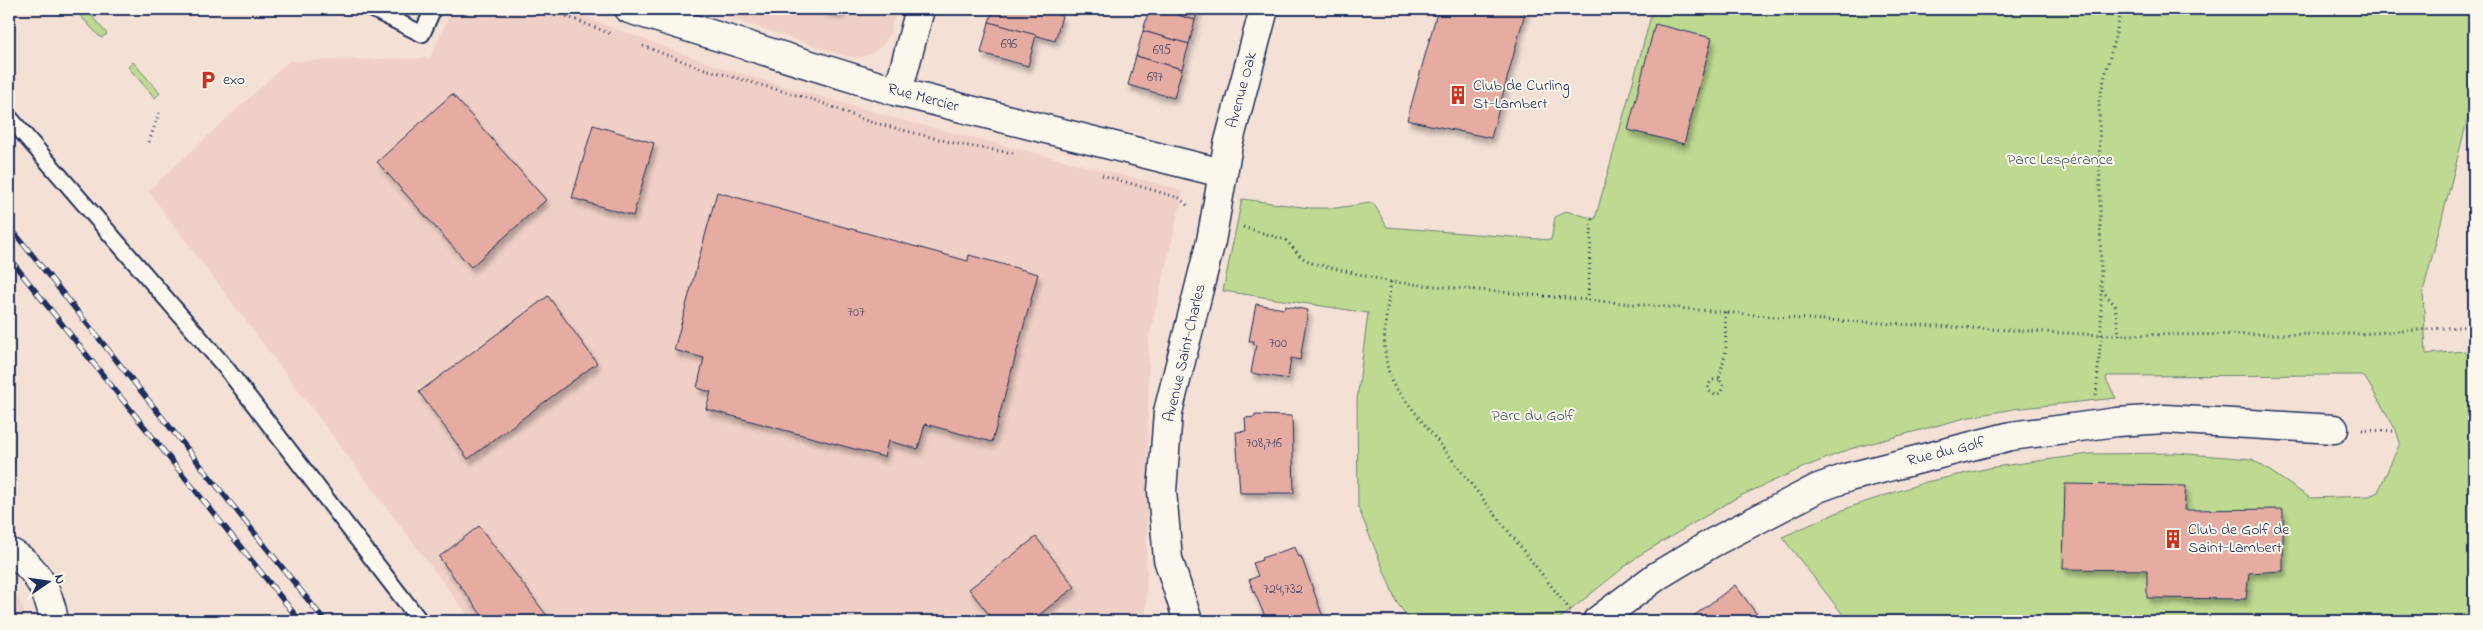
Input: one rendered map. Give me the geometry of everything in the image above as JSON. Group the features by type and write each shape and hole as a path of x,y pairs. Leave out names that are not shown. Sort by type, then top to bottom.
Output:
{"street":[{"name":"Rue Mercier","path":"629,9 898,92 1222,173"},
{"path":"898,92 920,9"},
{"name":"Avenue Oak","path":"1222,173 1264,9"},
{"name":"Avenue Saint-Charles","path":"1188,621 1168,559 1162,491 1168,412 1211,241 1222,173"},
{"name":"Rue du Golf","path":"1597,621 1657,576 1712,543 1818,488 1848,477 2011,436 2117,422 2165,419 2334,428"},
{"path":"9,552 32,570 43,586 52,606 54,621"}],"lane":[{"path":"372,9 422,34 433,9"},
{"path":"9,117 221,362 420,621"}],"path":[{"path":"2095,399 2101,335 2099,100 2122,9"},
{"path":"149,142 160,110"},
{"path":"1588,300 1592,216"},
{"path":"1237,226 1286,240 1301,258 1312,263 1391,282 1725,312 2119,336 2359,334 2474,326"},
{"path":"1391,282 1383,340 1384,357 1392,383 1569,610"},
{"path":"2101,289 2115,305 2119,336"},
{"path":"1719,379 1713,380 1708,385 1709,391 1715,394 1720,392 1723,385 1719,379 1726,350 1725,312"}],"shaded area":[{"path":"452,9 562,9 725,69 894,118 1171,187 1180,191 1183,194 1149,337 1146,621 472,621 148,191 289,61 430,58"},
{"path":"703,9 896,9 890,33 882,46 871,54 860,58 848,57"},
{"path":"9,584 23,607 25,621 9,621"}],"green space":[{"path":"74,9 86,9 107,34 101,38"},
{"path":"1653,9 2474,9 2474,94 2423,292 2426,354 2467,351 2474,348 2474,621 1848,621 1782,537 1850,507 1926,482 1994,467 2089,454 2175,453 2252,459 2310,498 2369,496 2378,492 2400,443 2396,430 2364,376 2361,375 2107,376 2106,379 2116,398 2013,409 1965,418 1850,449 1802,468 1738,497 1638,556 1557,621 1411,621 1397,603 1358,507 1357,400 1368,313 1223,291 1242,199 1310,208 1336,208 1370,203 1374,204 1387,227 1551,240 1555,217 1566,211 1595,219"},
{"path":"133,62 160,93 155,98 128,67"}],"building":[{"path":"820,9 842,9 840,14"},
{"path":"993,9 1038,9 1062,16 1055,41 989,22"},
{"path":"1149,9 1157,9 1195,20 1189,44 1143,31"},
{"path":"1157,9 1198,9 1195,20"},
{"name":"Club de Curling St-Lambert","path":"1438,9 1526,9 1491,138 1407,120"},
{"path":"989,22 1036,35 1028,66 981,53"},
{"path":"1655,24 1712,38 1684,144 1628,130"},
{"path":"1143,31 1189,44 1182,69 1136,56"},
{"path":"1136,56 1182,69 1174,98 1128,85"},
{"path":"452,94 546,200 471,267 377,162"},
{"path":"593,125 654,143 633,216 572,198"},
{"path":"717,192 968,261 969,255 1038,274 992,442 925,424 918,449 888,441 884,457 706,409 711,392 697,388 704,358 674,350"},
{"path":"548,296 597,363 468,459 419,392"},
{"path":"1256,304 1284,309 1285,306 1308,310 1300,360 1291,358 1288,379 1251,373 1256,345 1253,344 1254,341 1249,341"},
{"path":"1255,415 1292,416 1294,493 1240,493 1236,432 1246,431 1245,418 1255,417"},
{"name":"Club de Golf de Saint-Lambert","path":"2065,484 2186,486 2184,510 2283,509 2283,571 2249,573 2246,599 2147,598 2147,570 2063,569"},
{"path":"479,526 551,621 486,621 439,557"},
{"path":"1036,537 1075,587 1031,621 994,621 969,589"},
{"path":"1295,547 1299,557 1301,556 1323,617 1312,621 1267,621 1249,580 1258,576 1253,563 1262,560 1261,558"},
{"path":"1735,585 1762,621 1687,621"}],"railway":[{"path":"9,226 325,621"},
{"path":"9,258 300,621"}],"place":[{"name":"exo","path":"208,80"},
{"name":"Club de Curling St-Lambert","path":"1458,95"},
{"name":"Club de Golf de Saint-Lambert","path":"2173,539"}],"park label":[{"name":"Parc Lespérance","path":"2060,160"},
{"name":"Parc du Golf","path":"1533,416"}]}
